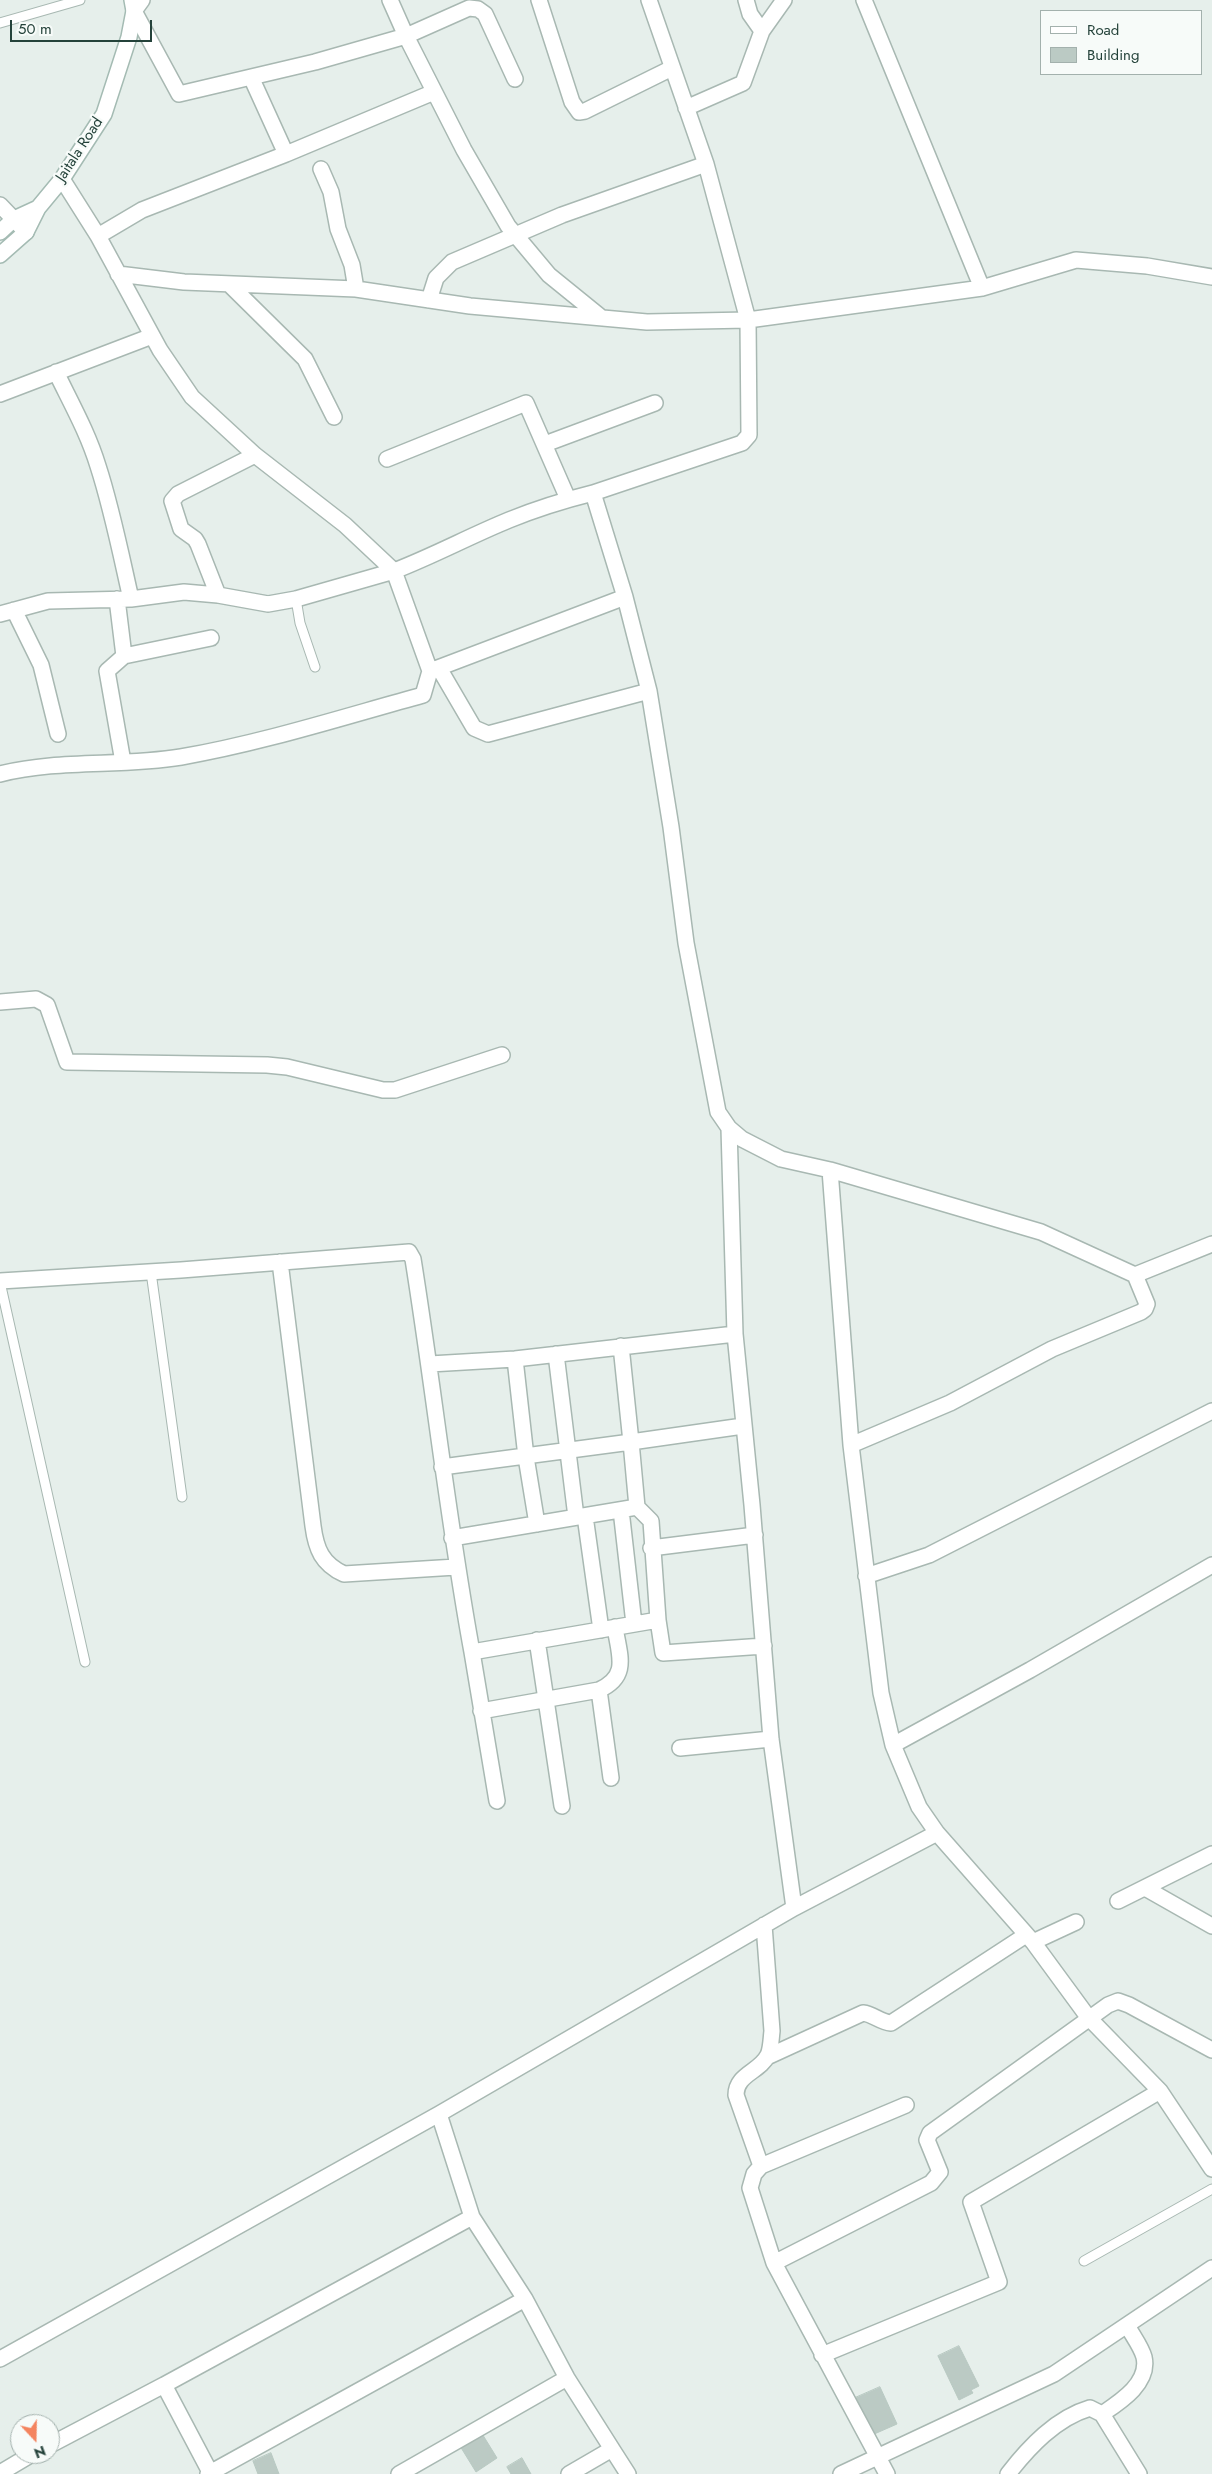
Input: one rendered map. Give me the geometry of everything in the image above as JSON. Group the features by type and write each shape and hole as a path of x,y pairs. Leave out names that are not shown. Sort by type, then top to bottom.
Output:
{"street":[{"path":"390,0 406,36 464,150 517,236 548,275 602,318"},
{"path":"540,0 572,102 579,112 585,112 672,68"},
{"path":"58,734 40,665 7,612 48,601 124,599 184,592 218,595 268,604 296,599 394,571 429,558 510,520 568,499 593,493 742,443 749,435 748,320 706,164 649,0"},
{"path":"746,0 750,14 762,31"},
{"path":"686,108 743,83 762,31 784,0"},
{"path":"864,0 982,288"},
{"path":"136,4 179,94 406,36 469,8 478,9 485,14 515,79"},
{"name":"Jaitala Road","path":"0,255 26,232 38,208 62,179 104,114 129,37 136,4"},
{"path":"251,77 286,154"},
{"path":"98,236 142,210 286,154 434,92"},
{"path":"430,300 436,278 452,262 581,208 706,164"},
{"path":"321,170 331,192 338,229 352,265 356,288"},
{"path":"62,179 98,236 160,350 192,397 255,455 345,525 394,571 435,670 474,728 488,734 648,691"},
{"path":"0,205 26,232"},
{"name":"Jaitala Road","path":"0,232 14,219 38,208"},
{"path":"118,274 184,282 356,288 430,300 647,322 748,320 982,288 1076,260 1147,266 1212,277"},
{"path":"229,284 305,359 334,417"},
{"path":"0,394 152,336"},
{"path":"56,372 83,426 98,466 124,599 124,656"},
{"path":"387,459 526,403 529,406 568,499"},
{"path":"545,444 655,404"},
{"path":"218,595 198,544 195,538 181,529 172,501 178,494 255,455"},
{"path":"593,493 625,597 648,691 672,826 690,962 718,1112 729,1128 756,1148 782,1159 830,1170 1041,1232 1135,1275 1147,1304 1141,1312 1052,1349 950,1403 851,1445"},
{"path":"0,774 56,766 123,762 189,755 262,738 422,695 435,670 625,597"},
{"path":"123,762 107,671 124,656 211,638"},
{"path":"0,1002 36,999 47,1005 67,1062 268,1065 287,1067 383,1090 394,1090 502,1054"},
{"path":"729,1128 734,1334 755,1535 771,1739 794,1908"},
{"path":"830,1170 851,1445 881,1694 893,1745 919,1807 937,1833 1030,1939 1088,2017 1160,2091 1212,2170"},
{"path":"1135,1275 1212,1244"},
{"path":"0,1281 151,1272 409,1252 412,1258 430,1364 456,1567 497,1801"},
{"path":"280,1262 314,1536 322,1558 332,1568 344,1574 456,1567"},
{"path":"430,1364 515,1359 734,1334"},
{"path":"621,1346 637,1508 651,1521 658,1620 663,1654 764,1646"},
{"path":"481,1711 599,1690 617,1678 620,1670 580,1517 567,1452 556,1354"},
{"path":"515,1359 526,1457 537,1524"},
{"path":"866,1576 929,1555 1212,1411"},
{"path":"442,1467 567,1452 743,1426"},
{"path":"452,1538 637,1508"},
{"path":"621,1510 634,1624"},
{"path":"652,1548 755,1535"},
{"path":"893,1745 1030,1670 1212,1565"},
{"path":"472,1652 658,1620"},
{"path":"537,1640 562,1806"},
{"path":"599,1690 611,1778"},
{"path":"680,1748 771,1739"},
{"path":"0,2358 439,2114 794,1908 937,1833"},
{"path":"1118,1901 1212,1854"},
{"path":"1145,1888 1212,1926"},
{"path":"760,2166 736,2095 736,2088 740,2080 767,2057 863,2013 870,2014 884,2022 891,2022 1030,1939 1076,1922"},
{"path":"764,1925 772,2031 767,2057"},
{"path":"774,2263 931,2183 940,2172 927,2140 930,2132 1088,2017 1108,2005 1118,2002 1129,2005 1212,2050"},
{"path":"822,2355 999,2282 971,2202 1160,2091"},
{"path":"887,2474 774,2263 750,2188 754,2174 760,2166 906,2105"},
{"path":"439,2114 472,2218 525,2299 567,2378 628,2474"},
{"path":"60,2440 472,2218"},
{"path":"841,2474 1054,2374 1212,2268"},
{"path":"164,2385 210,2474 525,2299"},
{"path":"1102,2414 1131,2393 1145,2364 1144,2355 1127,2325"},
{"path":"399,2474 567,2378"},
{"path":"1008,2474 1020,2458 1051,2429 1081,2411 1090,2408 1102,2414 1139,2474"},
{"path":"569,2474 612,2449"},
{"path":"0,2473 15,2464"}],"lane":[{"path":"0,23 80,0"},
{"path":"296,599 300,623 315,666"},
{"path":"151,1272 182,1497"},
{"path":"0,1281 84,1662"},
{"path":"1084,2261 1212,2189"}],"building":[{"path":"959,2346 979,2386 971,2390 973,2393 959,2400 938,2356"},
{"path":"880,2387 897,2424 872,2435 855,2398"},
{"path":"481,2432 497,2458 476,2472 460,2446"},
{"path":"271,2453 279,2474 258,2474 253,2461"},
{"path":"522,2458 531,2474 511,2474 507,2467"}]}
